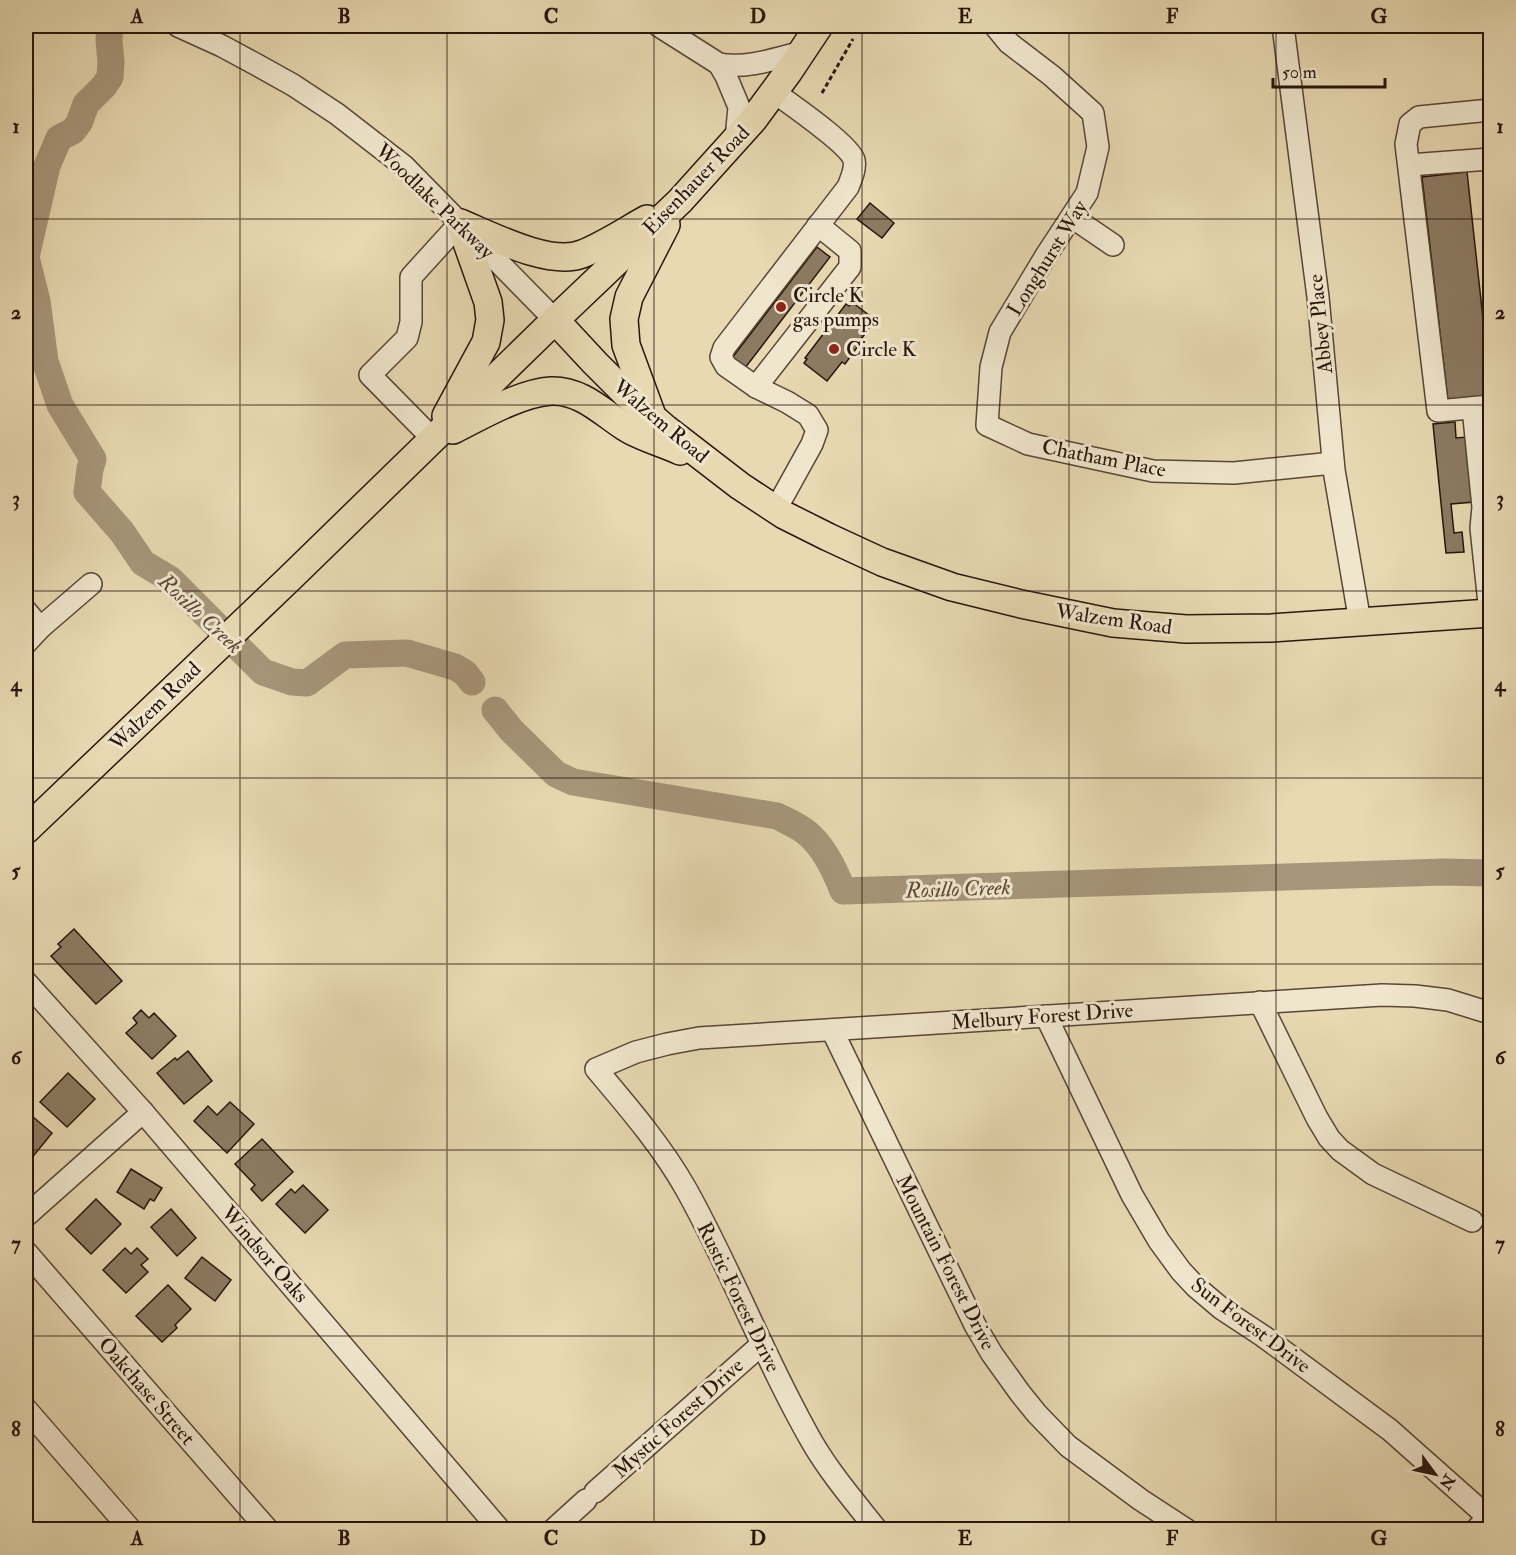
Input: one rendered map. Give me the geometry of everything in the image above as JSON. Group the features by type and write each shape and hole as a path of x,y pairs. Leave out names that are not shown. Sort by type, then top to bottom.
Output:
{"main road":[{"name":"Eisenhauer Road","path":"555,320 680,201 736,139 774,92 819,26"},
{"path":"460,223 526,251 560,257 580,255 680,201"},
{"path":"652,416 626,345 624,319 629,297 658,237 680,201"},
{"path":"433,439 486,342 490,320 488,302 460,223"},
{"name":"Walzem Road","path":"26,830 289,579 555,320 628,396 740,486 784,515 828,537 882,562 952,587 1113,623 1186,629 1270,628 1490,613"},
{"path":"433,439 518,399 554,391 571,394 593,403 626,428 712,464"}],"street":[{"name":"Woodlake Parkway","path":"178,26 222,46 293,85 337,114 404,166 555,320"},
{"name":"Abbey Place","path":"1283,26 1318,297 1334,463 1360,622"},
{"name":"Longhurst Way","path":"987,425 991,367 1000,332 1047,254 1087,194 1098,147 1093,113 1052,76 989,27"},
{"path":"671,29 719,64 739,107 736,139"},
{"path":"719,64 730,66 761,62 802,52"},
{"path":"774,92 841,142 854,159 854,172 848,187 723,348 721,357 726,366 756,387 808,415 817,430 812,444 776,509"},
{"path":"1490,613 1481,528 1483,507 1482,407 1438,411 1406,144 1410,124 1419,117 1491,110"},
{"path":"1409,165 1491,159"},
{"path":"1072,218 1113,245"},
{"path":"433,439 370,375 407,338 411,322 411,277 460,223"},
{"path":"756,387 850,267 850,251 818,225"},
{"name":"Chatham Place","path":"987,425 1028,444 1153,471 1234,473 1334,463"},
{"path":"26,643 91,584"},
{"path":"26,610 40,628"},
{"name":"Windsor Oaks","path":"26,982 143,1112 500,1530"},
{"name":"Melbury Forest Drive","path":"596,1069 636,1052 699,1038 1260,1002 1382,995 1415,996 1448,1000 1491,1013"},
{"path":"1260,1002 1317,1119 1340,1150 1373,1174 1472,1221"},
{"name":"Sun Forest Drive","path":"1046,1016 1132,1195 1159,1241 1181,1271 1222,1309 1263,1336 1390,1430 1482,1523"},
{"name":"Mountain Forest Drive","path":"832,1030 975,1325 992,1354 1037,1414 1068,1446 1141,1500 1187,1530"},
{"name":"Rustic Forest Drive","path":"596,1069 655,1141 685,1188 812,1442 842,1486 877,1530"},
{"path":"26,1216 143,1112"},
{"name":"Oakchase Street","path":"26,1252 268,1530"},
{"name":"Mystic Forest Drive","path":"553,1530 762,1344"},
{"path":"27,1414 131,1530"}],"path":[{"path":"822,93 853,39"}],"building":[{"path":"1490,169 1490,236 1483,170"},
{"path":"1467,172 1490,397 1448,402 1422,177"},
{"path":"870,203 894,223 882,238 857,219"},
{"name":"Circle K gas pumps","path":"817,247 830,257 745,368 732,358"},
{"name":"Circle K","path":"852,302 875,320 845,364 842,362 827,381 804,363 807,359 805,358 846,304 849,306"},
{"path":"1490,417 1490,460 1487,418"},
{"path":"1455,422 1456,438 1468,437 1474,502 1451,504 1454,533 1462,532 1464,552 1446,553 1433,424"},
{"path":"74,929 122,981 96,1004 51,956 61,947 58,944"},
{"path":"141,1010 149,1018 154,1013 176,1036 152,1059 126,1033 137,1023 133,1018"},
{"path":"188,1051 212,1081 184,1104 157,1073 175,1058 177,1060"},
{"path":"68,1073 95,1099 67,1127 40,1102"},
{"path":"230,1102 254,1124 227,1153 194,1121 208,1106 217,1115"},
{"path":"26,1111 52,1133 26,1165"},
{"path":"262,1139 293,1172 262,1201 251,1189 255,1185 235,1164"},
{"path":"131,1169 162,1188 154,1201 150,1199 144,1209 117,1192"},
{"path":"303,1185 328,1210 305,1233 276,1204 291,1189 295,1193"},
{"path":"96,1199 121,1224 91,1254 66,1229"},
{"path":"171,1209 196,1238 177,1256 151,1227"},
{"path":"125,1248 131,1254 137,1248 148,1259 141,1265 148,1272 126,1293 103,1270"},
{"path":"202,1257 231,1280 215,1301 185,1278"},
{"path":"168,1285 191,1309 175,1325 177,1328 162,1342 136,1316"}],"waterway":[{"name":"Rosillo Creek","path":"110,26 110,77 86,104 79,123 73,131 59,138 47,166 26,257 37,301 45,361 60,405 93,459 87,492 122,532 143,563 170,579 263,672 292,682 307,683 345,655 407,653 455,667 465,673 472,682"},
{"name":"Rosillo Creek","path":"495,710 512,731 556,774 573,782 777,816 793,824 819,845 833,867 843,891 1443,872 1490,873"}],"place":[{"name":"Circle K gas pumps","path":"781,307"},
{"name":"Circle K","path":"834,349"}]}
